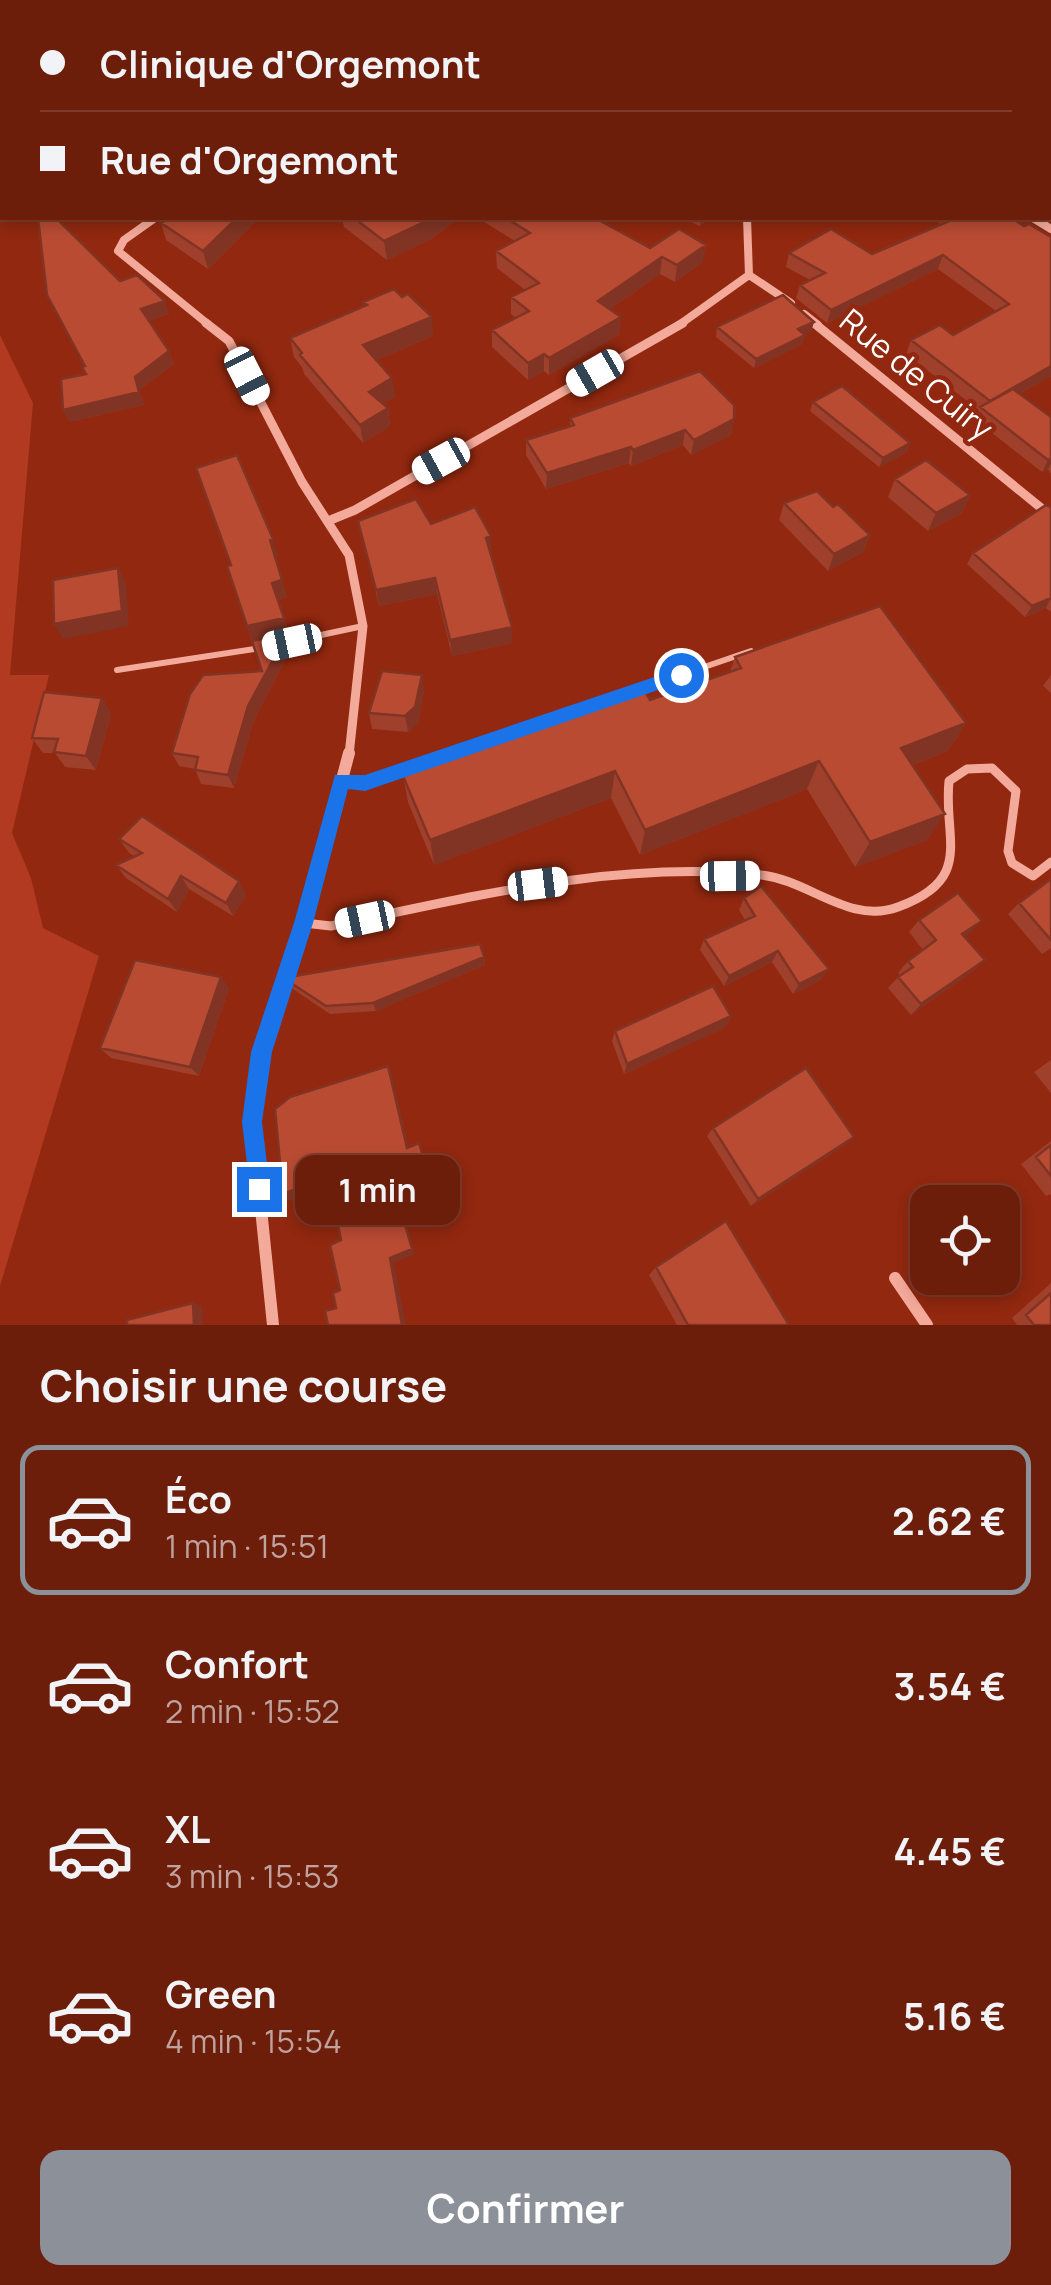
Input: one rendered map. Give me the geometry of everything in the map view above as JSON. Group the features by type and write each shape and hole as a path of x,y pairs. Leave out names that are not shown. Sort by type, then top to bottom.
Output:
{"street":[{"path":"153,220 119,245 118,251 229,341 302,482 349,554 363,626 351,746 304,923 262,1052 252,1122 273,1325"},
{"path":"328,521 355,510 691,318 749,274 747,220"},
{"name":"Rue de Cuiry","path":"749,274 772,288 1051,516"},
{"path":"895,1278 927,1325"}],"lane":[{"path":"118,670 258,649 363,626"},
{"path":"342,781 365,783 751,651"},
{"path":"304,923 331,926 586,878 766,875 870,914 902,906 930,890 948,868 956,842 946,798 949,781 967,768 992,768 1016,791 1008,852 1012,863 1034,876 1051,862"}],"shaded area":[{"path":"0,335 33,403 10,675 49,675 12,833 31,878 43,928 99,956 0,1286"}],"building":[{"path":"38,220 58,220 120,281 137,275 165,301 141,309 169,351 135,377 139,392 63,410 61,379 86,374 82,367 85,366 47,295"},
{"path":"166,220 235,220 203,251 161,223"},
{"path":"357,220 429,220 384,241"},
{"path":"509,220 599,220 650,248 679,229 706,245 677,265 662,257 598,301 621,317 549,358 544,354 528,363 492,330 529,311 511,297 539,283 496,251 530,233"},
{"path":"951,220 1014,220 1051,237 1051,366 990,401 911,340 940,325 953,335 1009,304 943,255 831,310 800,285 825,273 789,253 831,229 872,254"},
{"path":"394,289 402,297 408,294 432,317 363,345 392,378 369,392 388,408 360,425 290,338"},
{"path":"783,295 814,322 798,329 805,335 756,359 717,327"},
{"path":"700,371 734,405 734,419 694,440 685,430 633,450 631,447 547,473 526,440 574,425 570,418"},
{"path":"842,386 910,443 883,458 813,402"},
{"path":"1013,389 1051,417 1051,459 980,407"},
{"path":"237,455 273,539 270,540 282,580 272,583 284,618 247,626 227,566 231,565 196,468"},
{"path":"926,460 970,495 936,513 895,479"},
{"path":"817,491 833,507 838,504 870,535 834,554 784,503"},
{"path":"416,499 431,524 475,507 491,536 486,538 512,627 450,640 435,578 376,590 358,521"},
{"path":"1046,505 1051,507 1051,598 1032,606 973,553"},
{"path":"118,568 122,611 54,624 53,580"},
{"path":"880,606 966,723 901,748 945,814 870,842 819,761 645,830 615,771 430,840 403,776 644,690 650,700 741,668 735,657"},
{"path":"287,634 248,706 228,775 195,770 198,757 172,753 190,694 203,675 262,671 252,641"},
{"path":"382,671 422,675 415,707 405,716 369,713"},
{"path":"44,692 102,698 86,756 54,752 58,739 32,738"},
{"path":"142,816 239,881 226,903 181,876 168,899 116,865 142,853 119,839"},
{"path":"1051,879 1051,940 1019,903"},
{"path":"761,886 829,969 799,984 778,951 729,976 704,939 755,916 744,898"},
{"path":"958,893 982,921 962,934 985,960 921,1004 898,977 913,967 908,961 936,940 919,920"},
{"path":"480,944 484,957 373,1003 326,1006 288,981 289,977"},
{"path":"135,960 221,977 190,1067 100,1048"},
{"path":"713,986 731,1016 627,1064 615,1031"},
{"path":"388,1066 407,1148 419,1143 432,1187 398,1200 412,1249 390,1258 402,1325 328,1325 325,1311 336,1308 333,1293 340,1290 330,1245 341,1240 328,1177 283,1194 275,1109 290,1097"},
{"path":"806,1068 854,1137 758,1199 713,1128"},
{"path":"1051,1145 1051,1176 1036,1157"},
{"path":"726,1221 789,1325 688,1325 656,1267"},
{"path":"1051,1293 1051,1325 1034,1325 1026,1315"},
{"path":"193,1303 194,1325 127,1325 127,1320"}],"route":[{"path":"259,1189 252,1122 262,1052 304,923 342,781 365,783 681,675"}]}
